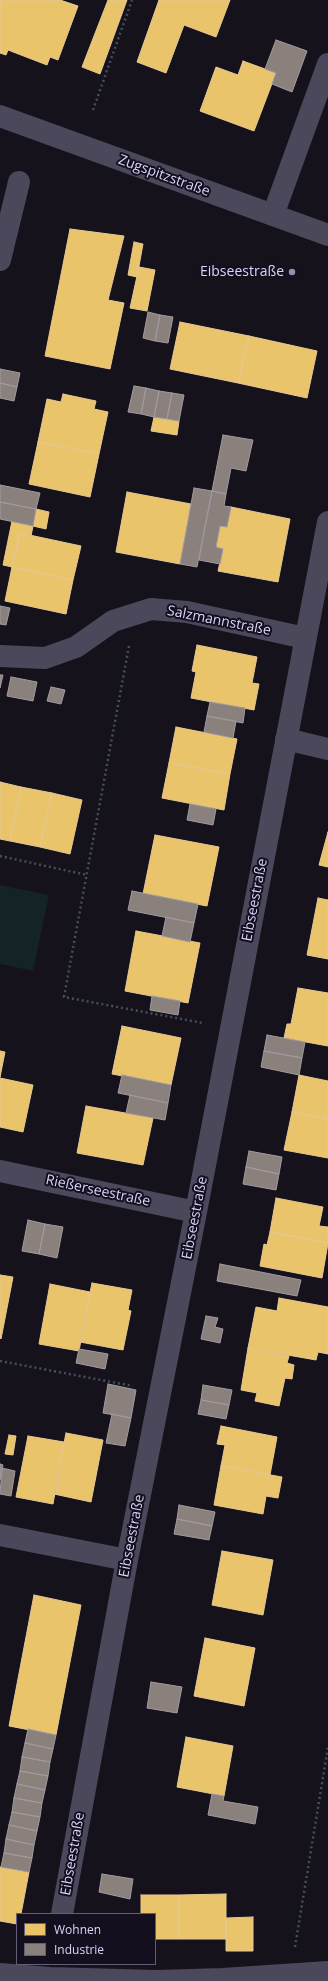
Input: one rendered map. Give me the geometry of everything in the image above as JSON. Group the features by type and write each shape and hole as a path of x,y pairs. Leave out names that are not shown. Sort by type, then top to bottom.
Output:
{"street":[{"path":"273,215 328,64"},
{"name":"Zugspitzstraße","path":"0,116 328,235"},
{"path":"0,260 20,182"},
{"name":"Eibseestraße","path":"62,1913 127,1560 196,1212 328,522"},
{"name":"Salzmannstraße","path":"0,656 45,658 76,647 114,621 151,609 187,612 305,638"},
{"path":"286,739 328,749"},
{"name":"Rießerseestraße","path":"0,1171 196,1212"},
{"path":"0,1535 127,1560"},
{"path":"0,1974 51,1971 162,1980 222,1979 291,1973 328,1972"}],"path":[{"path":"93,110 132,0"},
{"path":"135,614 64,997 230,1028"},
{"path":"0,856 87,875"},
{"path":"0,1361 160,1392"},
{"path":"291,1973 328,1747"}],"shaded area":[{"path":"0,885 49,895 33,971 0,964"}],"building: Wohnen":[{"path":"0,0 60,0 78,6 58,60 50,57 47,65 8,50 6,55 0,53"},
{"path":"108,0 127,0 100,74 82,67"},
{"path":"159,0 230,0 216,37 184,25 166,73 137,62"},
{"path":"243,61 276,73 254,131 200,111 216,67 238,75"},
{"path":"70,229 124,236 108,300 124,303 110,369 45,356"},
{"path":"134,242 143,244 137,277 128,275"},
{"path":"139,267 155,270 147,311 130,308"},
{"path":"180,322 249,336 238,383 170,369"},
{"path":"249,336 317,351 307,398 238,383"},
{"path":"63,394 96,401 94,409 108,412 99,454 38,442 47,399 61,402"},
{"path":"154,417 179,421 177,435 151,431"},
{"path":"38,442 99,454 90,497 29,484"},
{"path":"127,492 191,504 180,564 116,552"},
{"path":"231,507 290,519 278,582 218,571 223,549 216,547 220,526 227,527"},
{"path":"36,509 49,512 46,529 33,526"},
{"path":"12,521 33,526 31,536 20,533 12,567 3,565"},
{"path":"20,533 81,546 73,580 12,567"},
{"path":"12,567 73,580 66,614 5,601"},
{"path":"197,645 257,657 252,683 259,684 254,710 191,698 196,672 192,671"},
{"path":"176,727 237,739 230,774 169,763"},
{"path":"169,763 230,774 224,810 162,798"},
{"path":"0,782 21,787 10,841 0,839"},
{"path":"21,787 52,793 40,847 10,841"},
{"path":"52,793 82,800 70,854 40,847"},
{"path":"328,832 328,867 319,865"},
{"path":"155,835 219,847 207,906 143,894"},
{"path":"318,898 328,900 328,959 307,955"},
{"path":"136,931 200,943 188,1003 125,991"},
{"path":"298,988 328,993 328,1046 284,1038 287,1024 291,1024"},
{"path":"122,1026 181,1038 171,1085 112,1074"},
{"path":"0,1051 5,1052 0,1077"},
{"path":"299,1075 328,1081 328,1119 292,1112"},
{"path":"0,1078 33,1085 23,1132 0,1127"},
{"path":"86,1106 153,1118 143,1165 77,1153"},
{"path":"292,1112 328,1119 328,1158 284,1150"},
{"path":"276,1198 323,1207 319,1226 328,1227 328,1243 270,1232"},
{"path":"270,1232 328,1243 322,1278 260,1266 264,1244 267,1245"},
{"path":"0,1275 13,1277 1,1339 0,1338"},
{"path":"92,1283 132,1290 128,1310 131,1311 123,1350 80,1342"},
{"path":"50,1284 90,1292 79,1351 39,1344"},
{"path":"279,1298 328,1307 328,1354 318,1352 316,1360 248,1348 256,1307 277,1311"},
{"path":"248,1348 289,1356 287,1363 294,1365 292,1379 285,1378 279,1406 255,1401 257,1393 241,1390"},
{"path":"221,1426 277,1437 270,1475 221,1466 225,1445 217,1444"},
{"path":"66,1433 103,1440 91,1502 54,1494"},
{"path":"9,1435 16,1436 13,1455 5,1454"},
{"path":"28,1436 64,1442 53,1504 16,1497"},
{"path":"221,1466 282,1477 278,1498 266,1496 263,1514 214,1505"},
{"path":"222,1551 273,1560 263,1615 212,1605"},
{"path":"34,1595 81,1605 56,1735 9,1726"},
{"path":"205,1638 255,1648 244,1706 194,1696"},
{"path":"186,1737 233,1746 224,1796 177,1787"},
{"path":"0,1867 29,1872 21,1913 16,1913 16,1924 0,1921"},
{"path":"226,1894 226,1939 179,1939 179,1895"},
{"path":"141,1895 179,1895 179,1939 156,1939 156,1913 141,1913"},
{"path":"253,1917 253,1951 226,1951 226,1918"}],"building: Industrie":[{"path":"276,40 307,51 292,92 272,84 276,73 265,69"},
{"path":"148,312 160,315 155,341 143,338"},
{"path":"160,315 173,317 168,343 155,341"},
{"path":"0,369 20,373 17,387 0,383"},
{"path":"0,383 17,387 14,401 0,398"},
{"path":"134,386 146,388 141,414 128,412"},
{"path":"146,388 159,391 154,417 141,414"},
{"path":"159,391 172,393 167,419 154,417"},
{"path":"172,393 184,395 179,421 167,419"},
{"path":"223,435 253,440 246,471 231,468 226,494 212,491"},
{"path":"0,485 40,493 36,509 0,502"},
{"path":"194,488 212,491 197,567 180,564"},
{"path":"212,491 226,494 224,506 231,507 227,527 220,526 216,547 223,549 220,564 199,560"},
{"path":"0,502 36,509 33,526 0,519"},
{"path":"0,606 10,608 6,625 0,624"},
{"path":"0,675 3,675 0,688"},
{"path":"11,677 37,682 33,701 7,696"},
{"path":"51,687 65,690 61,704 47,701"},
{"path":"210,702 245,708 243,723 207,716"},
{"path":"207,716 236,721 233,738 204,732"},
{"path":"190,804 216,809 213,825 187,820"},
{"path":"132,891 198,904 194,923 128,910"},
{"path":"166,917 194,923 190,942 162,936"},
{"path":"152,996 180,1001 178,1015 150,1010"},
{"path":"267,1035 305,1042 302,1058 264,1051"},
{"path":"264,1051 302,1058 299,1075 261,1067"},
{"path":"122,1075 171,1085 168,1103 118,1093"},
{"path":"130,1095 168,1103 165,1120 126,1113"},
{"path":"249,1151 282,1157 279,1174 246,1167"},
{"path":"246,1167 279,1174 276,1190 243,1184"},
{"path":"28,1220 45,1224 39,1254 22,1251"},
{"path":"45,1224 63,1227 57,1258 39,1254"},
{"path":"220,1264 301,1280 297,1296 217,1281"},
{"path":"206,1316 218,1318 215,1327 223,1329 220,1343 201,1339"},
{"path":"79,1349 108,1354 105,1369 76,1363"},
{"path":"108,1384 136,1390 131,1418 103,1413"},
{"path":"203,1385 232,1390 229,1405 201,1400"},
{"path":"201,1400 229,1405 226,1419 198,1414"},
{"path":"112,1414 131,1418 125,1446 106,1443"},
{"path":"0,1464 3,1465 0,1480"},
{"path":"2,1468 15,1471 11,1496 0,1494"},
{"path":"179,1505 215,1512 212,1526 177,1519"},
{"path":"177,1519 212,1526 209,1540 174,1534"},
{"path":"151,1682 182,1687 177,1713 147,1708"},
{"path":"28,1729 56,1735 53,1749 25,1743"},
{"path":"25,1743 53,1749 50,1762 22,1757"},
{"path":"22,1757 50,1762 48,1776 20,1771"},
{"path":"20,1771 48,1776 45,1790 17,1784"},
{"path":"17,1784 45,1790 42,1803 14,1798"},
{"path":"212,1794 224,1796 223,1801 258,1807 255,1824 208,1815"},
{"path":"14,1798 42,1803 40,1817 12,1812"},
{"path":"12,1812 40,1817 37,1831 9,1825"},
{"path":"9,1825 37,1831 34,1845 6,1839"},
{"path":"6,1839 34,1845 32,1858 4,1853"},
{"path":"4,1853 32,1858 29,1872 1,1867"},
{"path":"102,1874 133,1879 130,1899 99,1892"}],"place":[{"name":"Eibseestraße","path":"292,272"}]}
